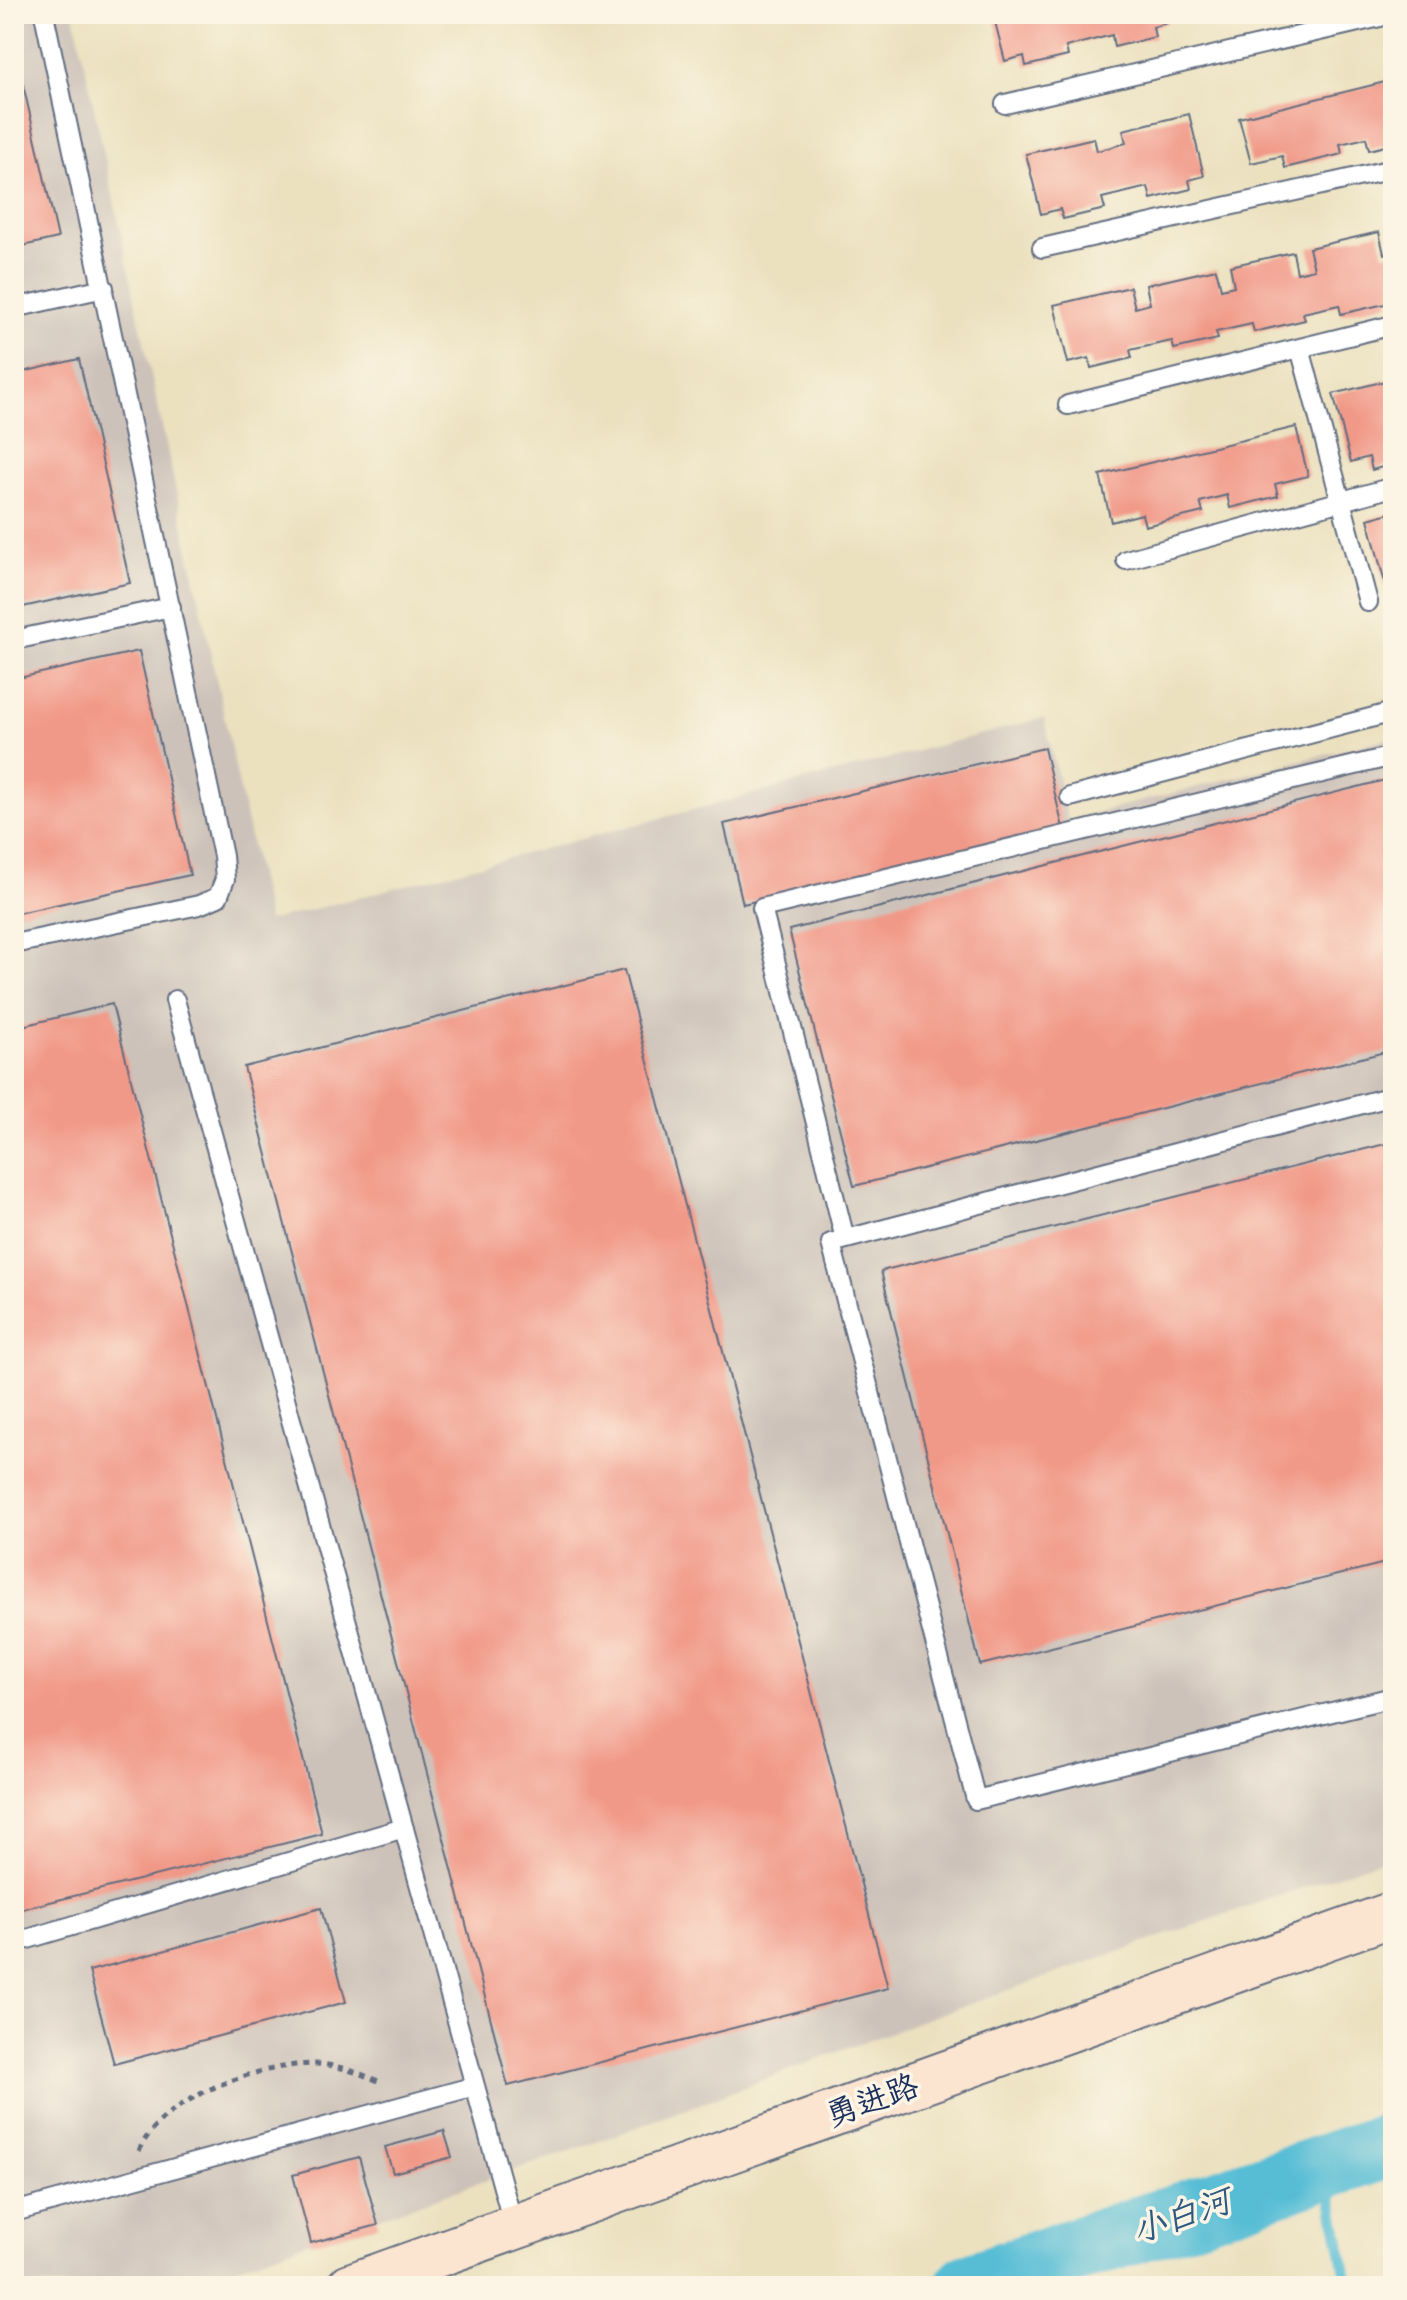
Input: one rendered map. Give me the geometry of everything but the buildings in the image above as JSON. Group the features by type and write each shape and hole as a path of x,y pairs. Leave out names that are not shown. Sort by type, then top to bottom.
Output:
{"street":[{"name":"勇进路","path":"350,2286 1393,1914"}],"lane":[{"path":"14,944 199,905 218,897 225,879 223,856 171,607 44,14"},
{"path":"1005,104 1393,14"},
{"path":"1042,248 1393,169"},
{"path":"14,308 104,288"},
{"path":"1068,405 1393,325"},
{"path":"1300,348 1368,602"},
{"path":"1126,560 1393,487"},
{"path":"14,640 171,607"},
{"path":"1070,797 1393,712"},
{"path":"845,1239 762,908 1393,756"},
{"path":"175,1000 514,2227"},
{"path":"1393,1096 831,1243 976,1800 1393,1697"},
{"path":"14,1943 404,1828"},
{"path":"14,2212 475,2086"}],"path":[{"path":"127,2181 144,2139 168,2114 198,2092 285,2066 319,2064 359,2073 425,2100"}],"shaded area":[{"path":"14,14 74,14 268,921 1044,718 1068,820 1393,737 1393,1856 926,2019 616,2135 182,2286 14,2286"}],"waterway":[{"name":"小白河","path":"969,2286 1393,2144"},
{"path":"1325,2166 1348,2286"}]}
